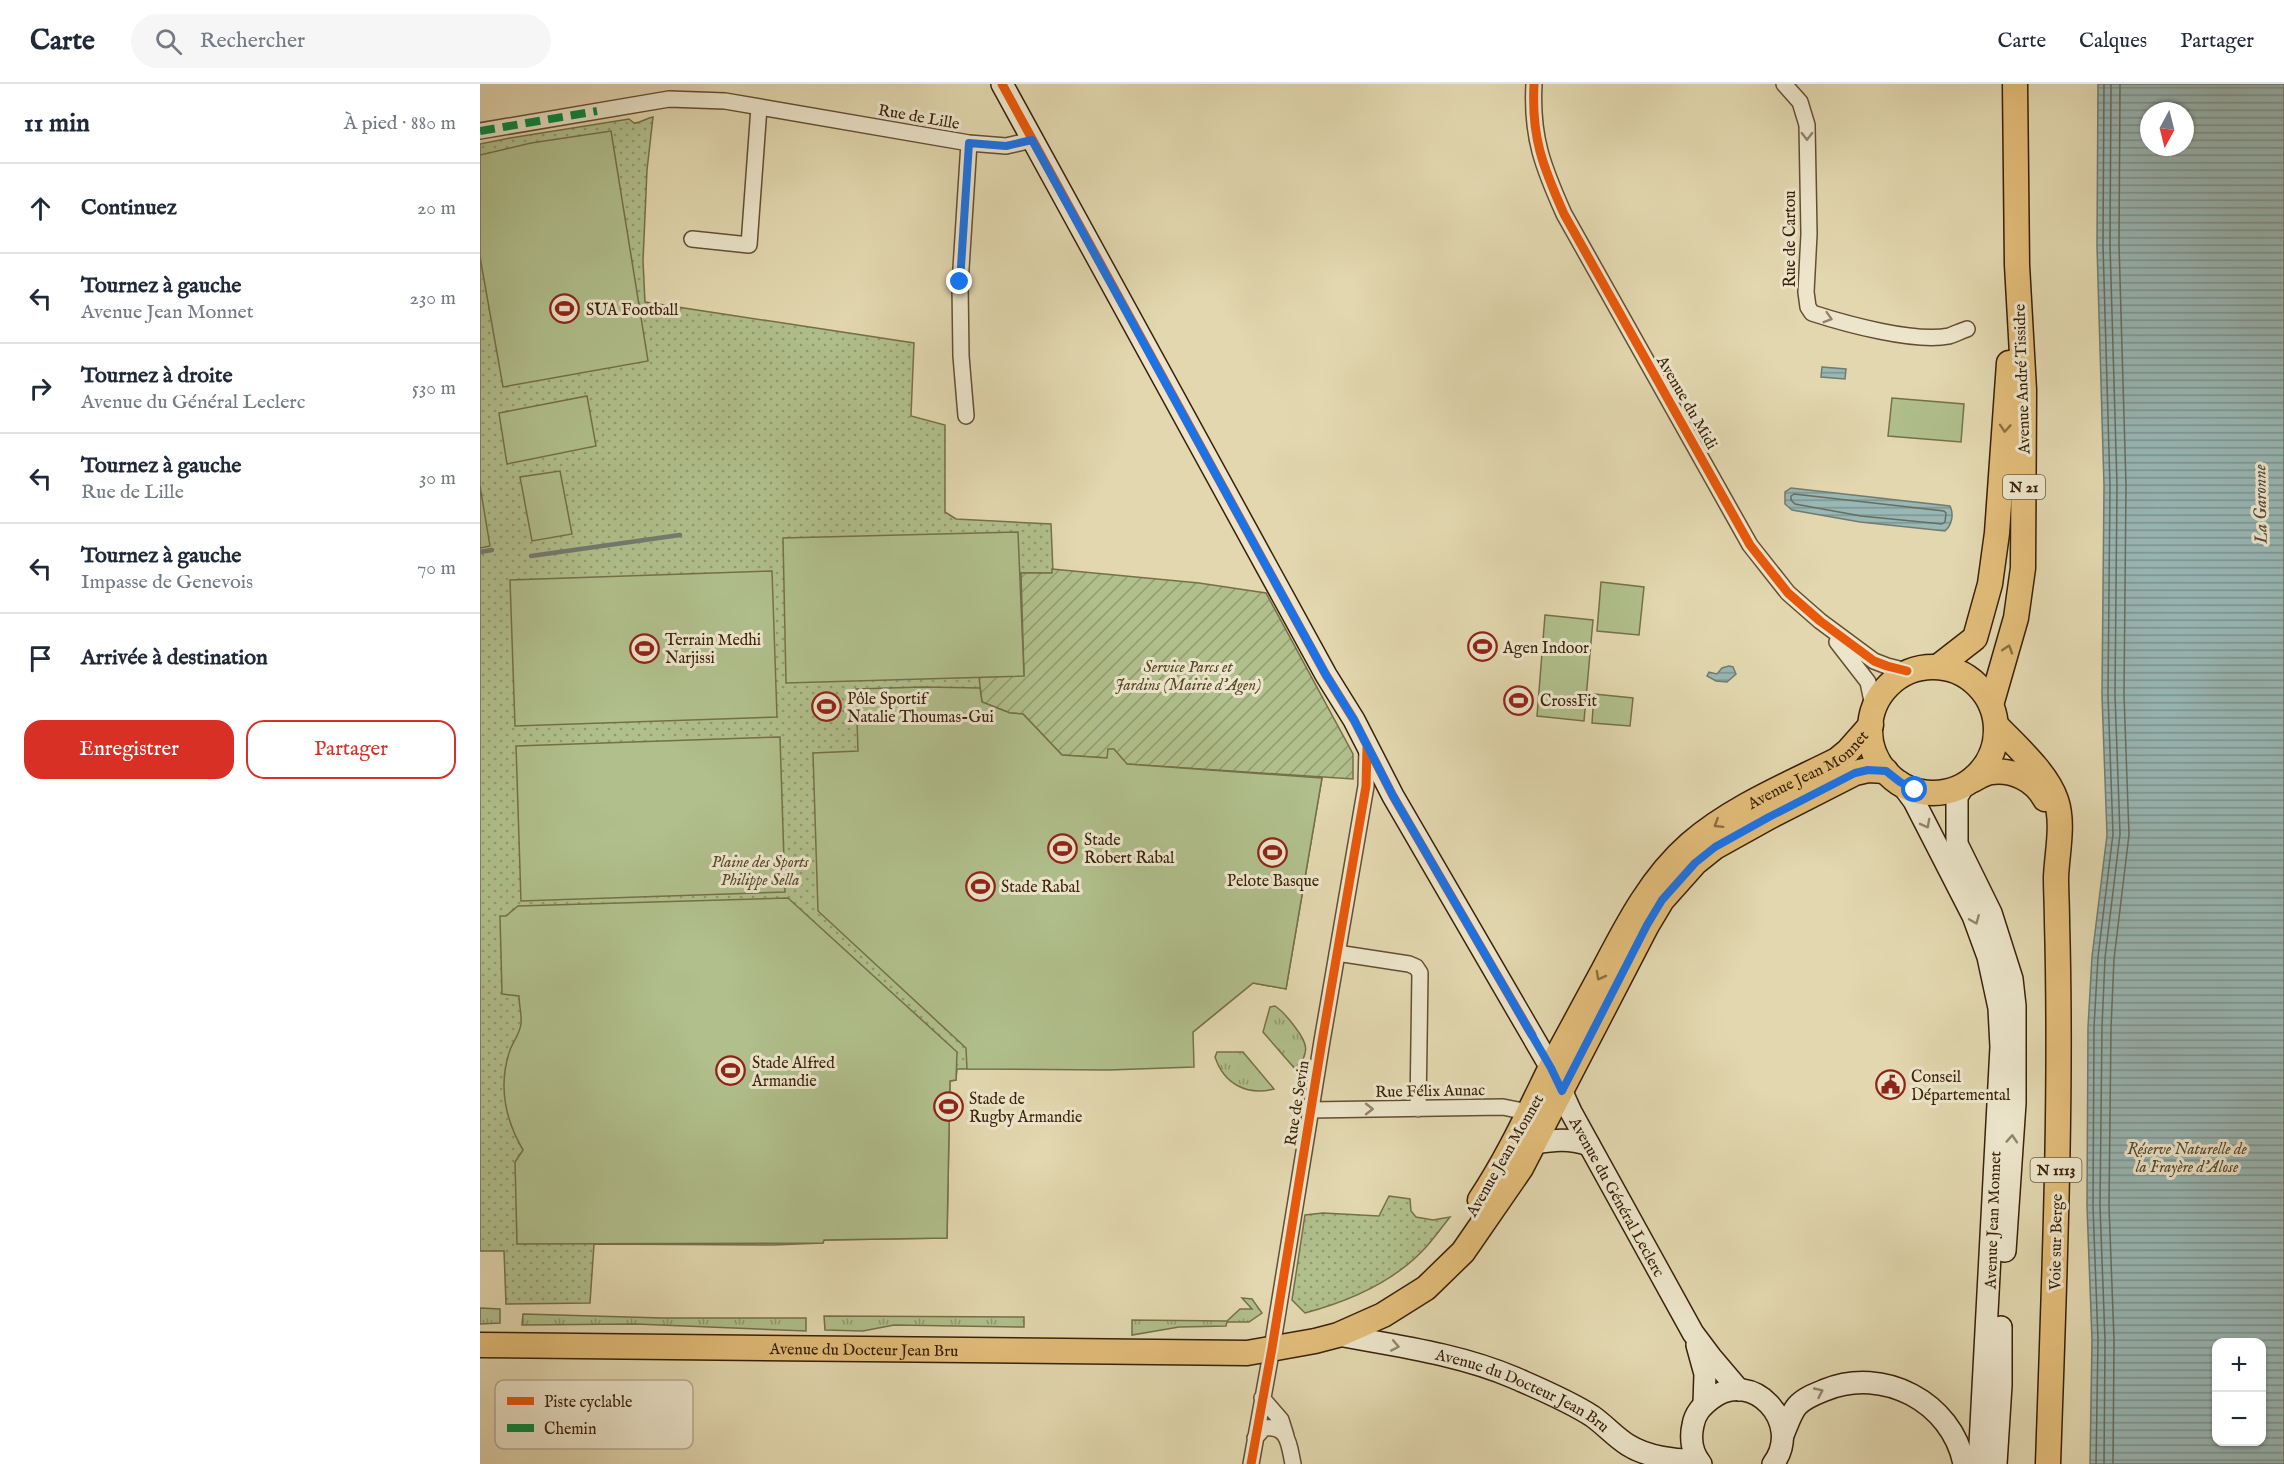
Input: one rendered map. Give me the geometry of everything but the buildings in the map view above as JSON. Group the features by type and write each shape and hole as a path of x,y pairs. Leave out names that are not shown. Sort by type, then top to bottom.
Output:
{"main road":[{"name":"Avenue André Tissidre","path":"1994,716 2016,618 2023,568 2024,390 2016,265 2015,88"},
{"name":"Avenue André Tissidre","path":"1939,666 1975,638 1994,565 2016,265"},
{"path":"1939,666 1953,670 1982,691 1994,716 1994,746 1986,764 1969,783 1948,791 1932,793 1915,790 1893,777 1874,751 1872,718 1881,694 1890,683 1907,670 1939,666"},
{"name":"N 1113","path":"1994,716 2042,774 2057,801 2059,818 2056,877"},
{"name":"Avenue Jean Monnet","path":"1143,1352 1184,1338 1248,1337 1273,1341 1315,1341 1338,1335 1383,1315 1426,1288 1463,1252 1521,1168 1534,1143 1551,1068 1632,916 1659,877 1689,845 1704,833 1755,801 1837,760 1848,751 1872,718"},
{"name":"Avenue Jean Monnet","path":"1247,1353 1273,1341 1354,1313 1405,1286 1436,1259 1464,1225 1540,1115 1562,1091 1647,925 1662,900 1695,863 1715,847 1855,773 1868,770 1893,777"},
{"name":"N 1113","path":"1969,783 1988,772 2003,772 2023,778 2036,786 2044,797 2050,816 2056,877"},
{"name":"Voie sur Berge","path":"2048,1464 2058,1096 2059,1007 2056,877"},
{"name":"Avenue du Docteur Jean Bru","path":"480,1345 1247,1353"}],"street":[{"name":"Avenue du Général Leclerc","path":"1002,84 1393,796 1551,1068 1589,1145 1693,1333 1739,1390"},
{"name":"Avenue du Midi","path":"1534,84 1534,121 1539,152 1544,170 1564,214 1746,538 1788,593 1820,621 1874,661 1907,670"},
{"name":"Rue de Cartou","path":"1784,84 1800,102 1807,125 1809,234 1806,292 1808,307 1812,313 1873,329 1926,337 1950,335 1967,329"},
{"name":"Rue de Lille","path":"480,131 669,99 725,102 969,143 1006,146 1032,140"},
{"path":"692,239 749,245 759,107"},
{"path":"966,416 961,346 960,284 969,143"},
{"name":"Avenue du Midi","path":"1820,621 1868,682 1872,718"},
{"name":"Rue de Sevin","path":"1251,1464 1366,786 1368,747"},
{"name":"Avenue Jean Monnet","path":"1893,777 1914,801 1973,916 1988,957 1999,1008 2001,1047 1979,1464"},
{"name":"Avenue Jean Monnet","path":"1969,783 1957,797 1957,844 1991,913 2012,979 2015,1006 2015,1103 1987,1464"},
{"path":"1336,953 1408,964 1416,967 1420,973 1418,1109"},
{"name":"Rue Félix Aunac","path":"1310,1110 1503,1107 1540,1115"},
{"path":"1534,1143 1557,1139 1575,1140 1589,1145"},
{"path":"1996,1464 2001,1385 2001,1302"},
{"name":"Avenue du Général Leclerc","path":"1693,1333 1705,1374 1704,1404"},
{"name":"Avenue du Docteur Jean Bru","path":"1338,1335 1447,1356 1515,1378 1577,1407 1635,1448 1666,1458 1700,1462"},
{"path":"1773,1464 1780,1452 1783,1435 1796,1407 1812,1395 1836,1385 1861,1382 1903,1389 1924,1402 1940,1415 1955,1436 1964,1464"},
{"path":"1700,1462 1692,1447 1691,1433 1694,1419 1704,1404 1720,1393 1739,1390 1752,1392 1763,1398 1774,1408 1783,1435"},
{"path":"1262,1398 1281,1420 1293,1464"},
{"path":"1255,1438 1264,1428 1278,1429 1286,1436"}],"green space":[{"name":"Plaine des Sports Philippe Sella","path":"653,117 647,170 643,261 645,302 914,343 911,416 945,425 945,512 956,519 1051,524 1053,573 1021,573 1023,714 1062,755 1127,764 1322,778 1286,989 1253,983 1193,1032 1104,1067 957,1069 956,1080 950,1081 947,1238 824,1240 823,1243 773,1245 594,1244 590,1303 506,1304 504,1251 480,1251 480,144 629,119 637,123"},
{"name":"SUA Football","path":"611,131 648,361 503,387 480,257 480,155 531,143"},
{"path":"587,396 596,446 507,464 499,413"},
{"path":"1892,398 1964,404 1961,442 1888,436"},
{"path":"560,471 572,534 532,541 520,477"},
{"path":"480,486 490,546 480,548"},
{"path":"1018,532 1024,676 786,683 783,538"},
{"name":"Service Parcs et Jardins (Mairie d'Agen)","path":"1052,569 1199,583 1266,593 1353,754 1353,779 1126,764 1107,758 1062,755 1023,714 1010,713 982,702 979,677 1024,675 1021,573 1052,573"},
{"name":"Terrain Medhi Narjissi","path":"772,571 777,717 515,726 510,580"},
{"path":"1601,582 1644,587 1639,635 1597,631"},
{"path":"1545,615 1593,620 1584,721 1537,716"},
{"name":"Stade Robert Rabal","path":"980,688 982,702 1010,713 1023,714 1062,755 1107,758 1108,749 1114,749 1127,764 1322,778 1286,989 1253,983 1193,1032 1194,1067 1109,1070 967,1069 966,1048 818,911 813,753 858,751 856,689"},
{"path":"1594,694 1633,698 1630,726 1592,723"},
{"path":"780,737 785,892 521,901 516,746"},
{"name":"Stade Alfred Armandie","path":"788,898 957,1052 956,1080 950,1081 947,1238 824,1240 823,1243 517,1244 515,1162 523,1150 508,1114 504,1076 510,1050 518,1034 521,1017 519,996 502,994 500,916 506,916 518,906"},
{"path":"1275,1006 1288,1018 1305,1043 1304,1058 1296,1070 1263,1032 1270,1007"},
{"path":"1217,1052 1243,1052 1274,1089 1255,1091 1238,1086 1224,1074 1219,1066 1215,1057"},
{"path":"1389,1196 1410,1199 1411,1211 1416,1217 1433,1220 1450,1217 1414,1259 1386,1280 1339,1303 1305,1313 1292,1300 1305,1215 1323,1213 1379,1216"},
{"path":"1242,1298 1252,1299 1262,1313 1249,1322 1227,1322 1226,1326 1179,1327 1132,1335 1132,1320 1227,1321 1240,1309 1252,1309"},
{"path":"480,1308 500,1309 500,1323 480,1324"},
{"path":"523,1314 663,1318 806,1318 806,1331 636,1324 522,1325"},
{"path":"824,1316 1024,1317 1024,1327 894,1325 863,1331 825,1330"}],"water":[{"name":"Réserve Naturelle de la Frayère d'Alose","path":"2098,84 2284,84 2284,1464 2090,1464 2092,1340 2087,1206 2088,1027 2092,957 2107,835 2102,696 2104,486 2097,246"},
{"path":"1822,367 1846,369 1845,379 1821,377"},
{"path":"1791,488 1950,506 1952,519 1945,531 1860,522 1792,510 1785,504 1785,492"},
{"path":"1733,667 1736,674 1727,682 1716,681 1707,676 1709,672 1717,674 1722,668"}],"waterway":[{"path":"531,556 680,535"},
{"path":"480,552 492,550"}],"marked path":[{"path":"480,131 597,111"}],"cycle path":[{"path":"1002,84 1326,675 1354,720 1393,796 1532,1035"},
{"path":"1534,84 1534,120 1540,151 1564,214 1750,545 1788,593 1820,621 1874,661 1907,671"},
{"path":"1251,1464 1366,786 1367,747"}],"place":[{"name":"SUA Football","path":"565,309"},
{"name":"Agen Indoor","path":"1482,647"},
{"name":"Terrain Medhi Narjissi","path":"644,648"},
{"name":"CrossFit","path":"1519,700"},
{"name":"Pôle Sportif Natalie Thoumas-Gui","path":"826,707"},
{"name":"Stade Robert Rabal","path":"1063,848"},
{"name":"Pelote Basque","path":"1273,852"},
{"name":"Stade Rabal","path":"980,886"},
{"name":"Stade Alfred Armandie","path":"731,1071"},
{"name":"Conseil Départemental","path":"1890,1085"},
{"name":"Stade de Rugby Armandie","path":"948,1107"}],"route":[{"path":"960,282 969,143 1006,146 1032,140 1326,675 1354,720 1393,796 1551,1068 1562,1091 1647,925 1662,900 1695,863 1715,847 1855,773 1868,770 1886,771 1915,790"}],"water label":[{"name":"La Garonne","path":"2260,504"}]}
